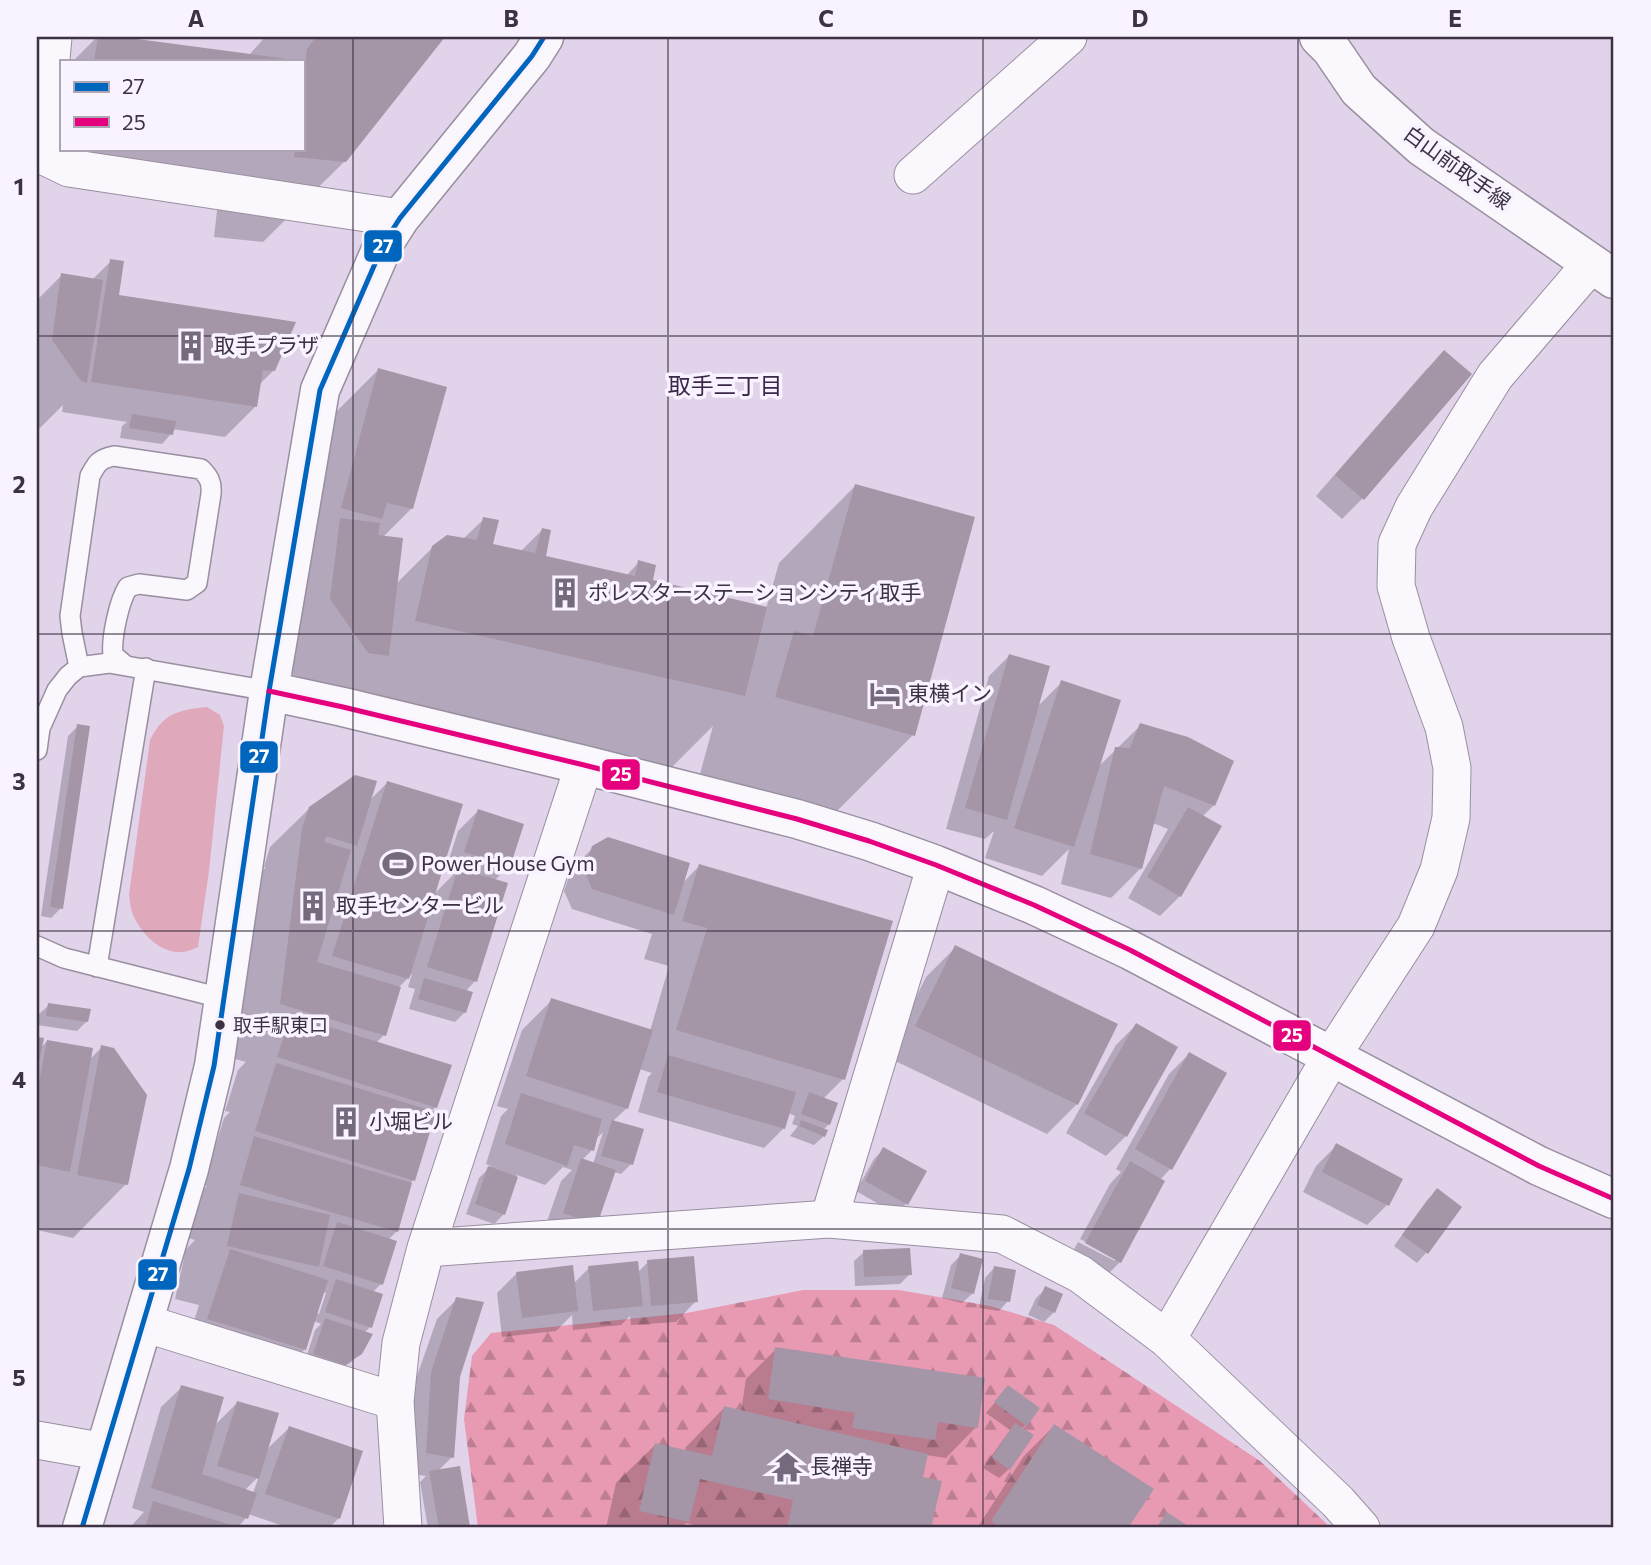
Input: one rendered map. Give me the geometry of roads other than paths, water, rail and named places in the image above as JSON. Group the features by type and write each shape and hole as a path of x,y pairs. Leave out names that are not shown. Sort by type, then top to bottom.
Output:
{"street":[{"path":"53,37 40,154 69,167 400,218"},
{"path":"82,1528 189,1169 214,1066 269,691 320,390 384,243 400,218 532,56 544,37"},
{"path":"913,175 1068,37"},
{"name":"白山前取手線","path":"1328,41 1359,90 1421,146 1602,272"},
{"path":"1167,1339 1331,1057 1416,926 1439,870 1451,818 1452,768 1444,727 1411,638 1396,586 1397,544 1415,507 1496,376 1602,272"},
{"path":"269,691 584,765 797,819 936,865 1034,905 1130,950 1539,1166 1614,1199"},
{"path":"402,1528 395,1401 401,1343 426,1248 584,765"},
{"path":"829,1219 936,865"},
{"path":"426,1248 829,1219 1002,1234 1080,1274 1167,1339 1338,1502 1361,1528"},
{"path":"144,1323 395,1401"},
{"path":"37,1440 104,1452"}],"lane":[{"path":"79,667 70,616 90,477 96,464 114,456 201,469 209,477 211,494 197,583 187,590 139,584 128,587 123,595 112,645 113,655 126,666"},
{"path":"37,750 40,728 57,690 79,667 108,663 269,691"},
{"path":"97,967 146,668"},
{"path":"37,946 64,958 225,999"}],"place":[{"name":"取手プラザ","path":"191,346"},
{"name":"ポレスターステーションシティ取手","path":"565,593"},
{"name":"東横イン","path":"885,694"},
{"name":"Power House Gym","path":"398,864"},
{"name":"取手センタービル","path":"313,906"},
{"name":"取手駅東口","path":"220,1025"},
{"name":"小堀ビル","path":"346,1122"},
{"name":"長禅寺","path":"787,1467"}],"district":[{"name":"取手三丁目","path":"725,386"}]}
